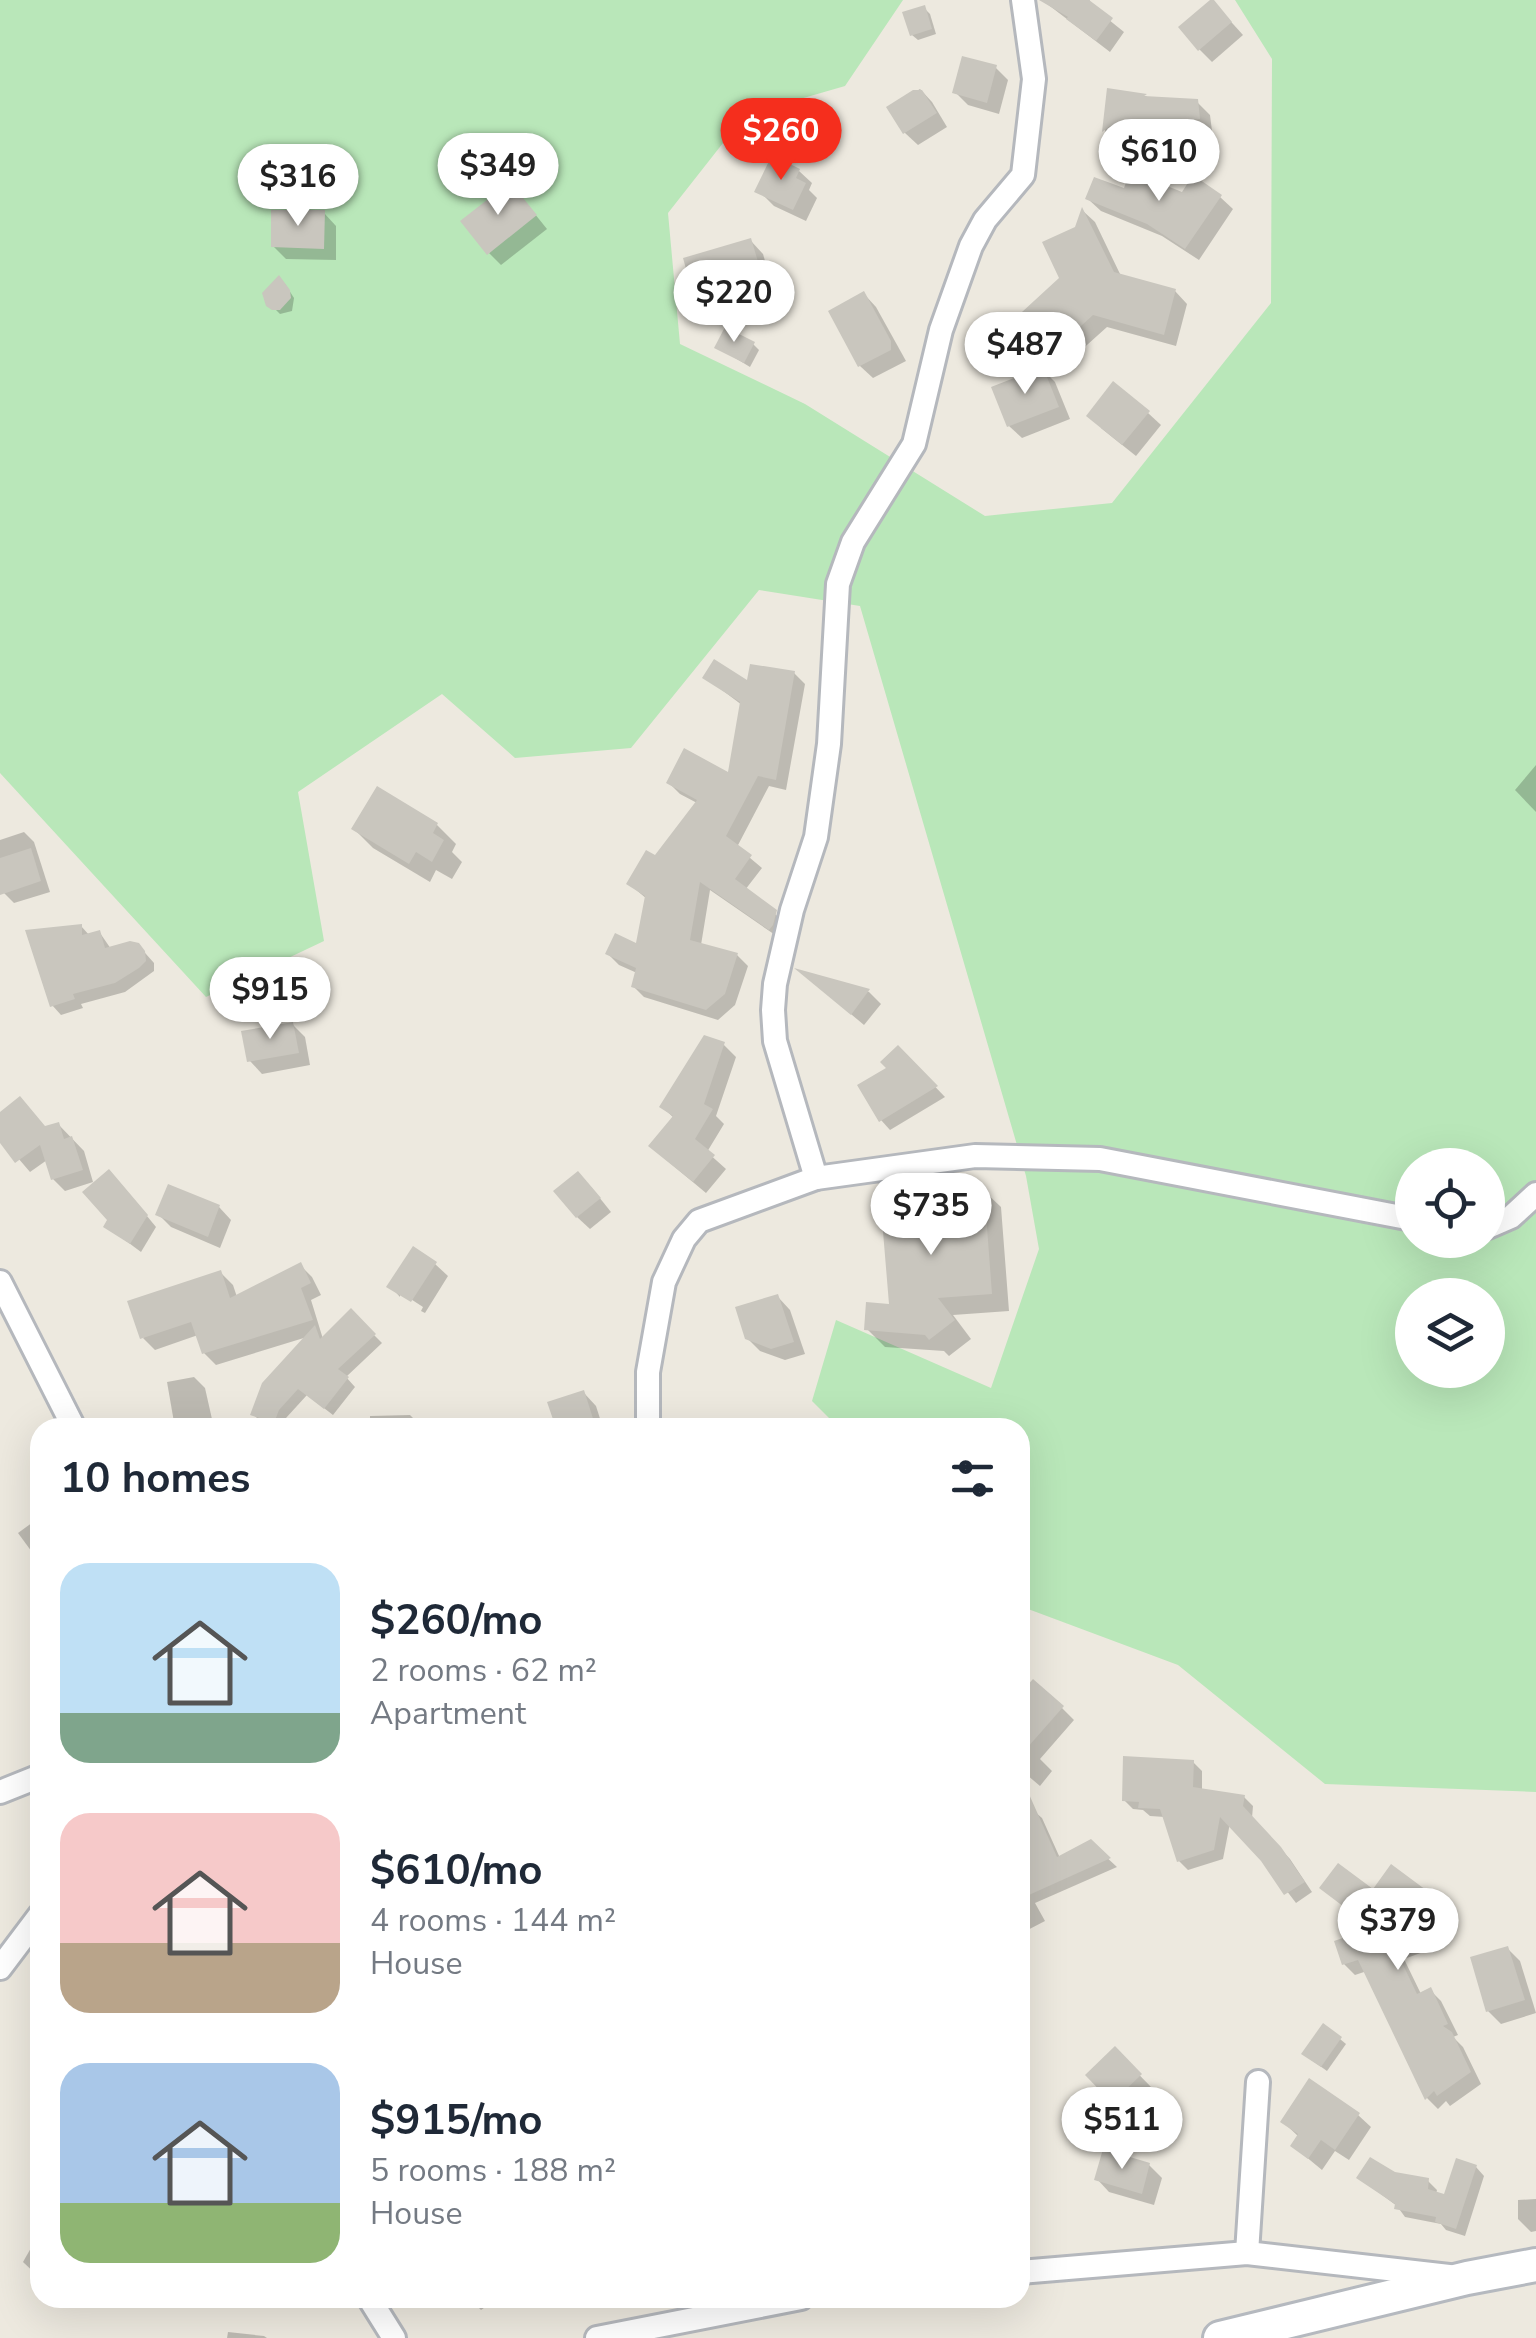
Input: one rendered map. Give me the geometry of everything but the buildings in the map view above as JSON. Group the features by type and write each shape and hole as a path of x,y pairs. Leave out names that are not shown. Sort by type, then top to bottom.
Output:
{"street":[{"path":"816,1178 775,1041 773,1010 792,910 816,837 829,744 838,584 853,542 914,444 941,330 971,246 995,206 1023,175 1034,79 1023,0"},
{"path":"648,1418 648,1372 664,1282 684,1239 698,1221 816,1178 976,1156 1100,1159 1395,1215"},
{"path":"1505,1220 1536,1194"},
{"path":"0,1282 69,1418"},
{"path":"0,1792 30,1780"},
{"path":"0,1968 30,1928"},
{"path":"1247,2253 1258,2082"},
{"path":"1030,2271 1247,2253 1467,2278"},
{"path":"1220,2338 1536,2265"},
{"path":"375,2308 394,2338"},
{"path":"597,2338 750,2308"}],"green space":[{"path":"0,0 903,0 845,86 745,115 668,213 680,344 805,404 985,516 1112,503 1271,303 1272,59 1235,0 1536,0 1536,1792 1325,1784 1178,1665 1030,1610 1030,1418 829,1418 812,1401 836,1320 991,1388 1039,1249 1026,1176 860,606 759,590 631,748 515,758 442,694 298,792 324,941 206,997 0,773"}]}
